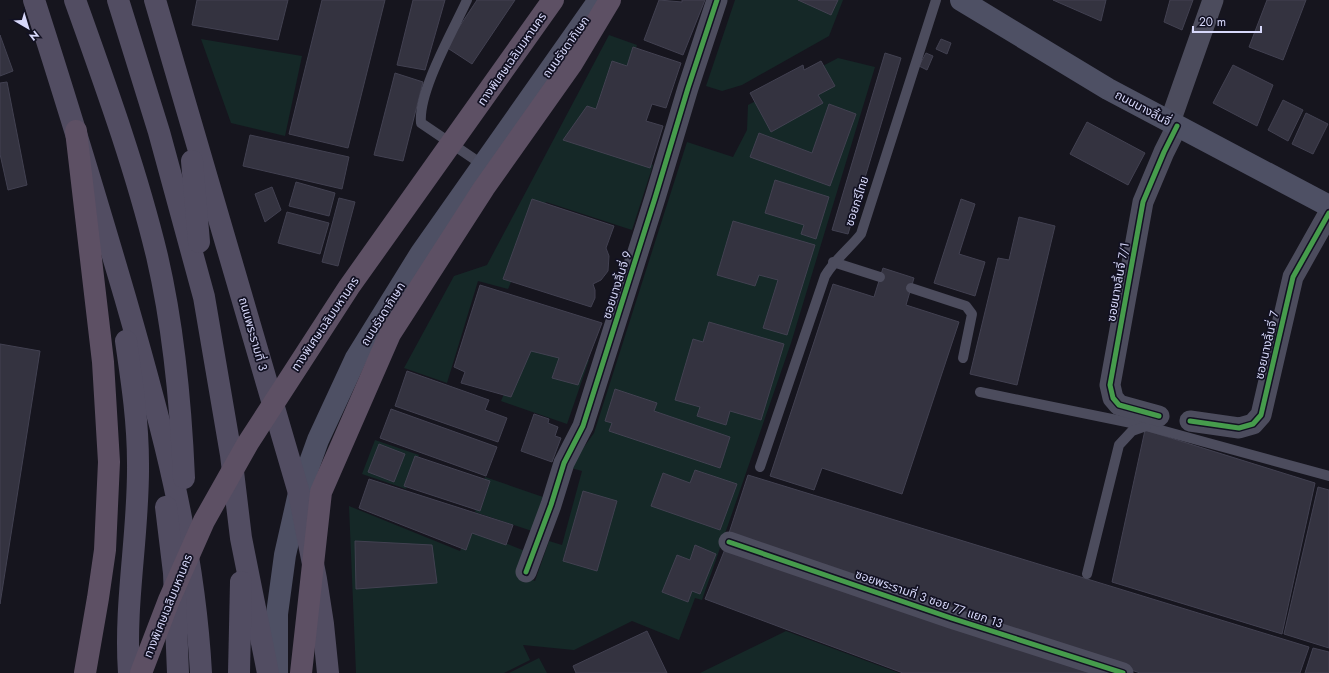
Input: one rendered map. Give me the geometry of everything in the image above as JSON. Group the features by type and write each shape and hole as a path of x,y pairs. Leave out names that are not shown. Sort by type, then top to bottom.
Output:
{"highway":[{"name":"ทางพิเศษเฉลิมมหานคร","path":"141,673 169,600 204,521 248,443 349,287 553,0"},
{"path":"301,673 321,492 390,334 484,188 571,65 610,0"},
{"path":"76,131 103,362 108,454 108,507 100,590 84,673"}],"main road":[{"path":"34,0 76,131 113,255 142,355 176,486 186,542 201,673"},
{"path":"75,0 128,153 157,257 172,343 182,435 186,542"},
{"path":"118,0 159,132 204,297"},
{"name":"ถนนพระรามที่ 3","path":"155,0 299,493 316,579 323,624 328,673"},
{"name":"ถนนรัชดาภิเษก","path":"277,673 277,614 285,555 299,493 318,440 356,358 421,254 599,0"},
{"name":"ถนนนางลิ้นจี่","path":"961,0 1108,89 1329,206"},
{"path":"189,116 204,297 231,455 241,538 268,673"},
{"path":"113,255 137,429 137,500 128,622 129,673"},
{"path":"142,355 170,536 174,581 178,673"},
{"path":"239,673 241,538"}],"street":[{"name":"ซอยนางลิ้นจี่ 9","path":"526,572 551,505 564,463 583,426 688,88 718,0"},
{"path":"1174,124 1213,0"},
{"name":"ซอยนางลิ้นจี่ 7/1","path":"1153,421 1119,405 1113,398 1110,385 1143,202 1174,124"},
{"name":"ซอยนางลิ้นจี่ 7","path":"1190,421 1239,428 1253,424 1261,414 1293,277 1329,213"},
{"name":"ซอยพระรามที่ 3 ซอย 77 แยก 13","path":"729,542 951,618 1123,673"}],"lane":[{"path":"467,0 427,85 420,112 421,123 484,165"},
{"name":"ซอยกรีไทย","path":"760,467 824,276 833,262 850,248 861,234 936,0"},
{"path":"833,262 880,277"},
{"path":"912,288 966,306 972,314 963,358"},
{"path":"980,392 1153,421 1329,476"},
{"path":"1087,574 1119,445 1129,434 1153,421"}],"green space":[{"path":"735,0 843,0 829,36 742,85 722,91 706,86"},
{"path":"609,35 637,45 605,149 653,165 632,230 546,202 508,289 478,281 447,383 404,368 454,276 487,265"},
{"path":"201,39 302,56 285,136 231,123"},
{"path":"838,58 875,67 791,343 702,600 695,598 679,640 632,621 574,650 523,645 530,660 504,673 356,673 349,506 460,551 470,529 525,551 518,574 535,581 549,541 562,545 582,471 571,468 574,461 594,433 687,142 733,157 747,130 748,105"},
{"path":"524,345 589,360 567,424 501,401"},
{"path":"375,440 419,455 406,489 362,474"},
{"path":"485,477 543,497 532,531 475,512"},
{"path":"786,631 899,673 700,673"},
{"path":"539,658 547,673 509,673"}],"building":[{"path":"197,0 288,0 278,40 192,25"},
{"path":"322,0 385,0 348,148 289,134"},
{"path":"413,0 445,0 425,70 397,65"},
{"path":"477,0 515,0 472,64 446,47"},
{"path":"659,0 682,2 682,0 705,0 683,55 644,40"},
{"path":"798,0 838,0 831,15"},
{"path":"1053,0 1106,0 1101,21"},
{"path":"1170,0 1193,0 1182,30 1164,22"},
{"path":"1267,0 1306,0 1283,60 1249,47"},
{"path":"0,35 13,71 0,76"},
{"path":"941,39 951,43 947,54 936,49"},
{"path":"633,47 681,63 666,108 652,104 646,121 663,126 650,168 563,140 587,106 596,109 612,61 627,66"},
{"path":"885,53 901,58 848,234 832,230"},
{"path":"926,53 933,56 927,70 919,66"},
{"path":"821,61 835,86 818,95 823,103 771,132 750,93 803,65 804,70"},
{"path":"1233,65 1273,85 1257,126 1213,103"},
{"path":"395,73 423,82 403,161 374,155"},
{"path":"7,82 27,185 8,190 0,154 0,83"},
{"path":"1283,100 1303,110 1288,141 1268,130"},
{"path":"829,104 856,114 830,186 750,157 759,133 812,153"},
{"path":"1306,113 1328,124 1313,154 1292,144"},
{"path":"1087,122 1145,153 1128,185 1070,154"},
{"path":"250,135 349,157 342,189 243,166"},
{"path":"775,180 829,197 816,239 801,234 804,225 765,213"},
{"path":"296,182 335,193 329,216 289,206"},
{"path":"272,187 281,210 265,222 255,194"},
{"path":"339,198 355,202 338,266 322,262"},
{"path":"532,199 614,226 606,248 609,256 608,271 601,280 593,284 595,298 591,307 503,279"},
{"path":"961,199 975,204 959,254 985,262 975,296 934,283"},
{"path":"287,212 329,223 320,254 278,243"},
{"path":"1019,217 1055,226 1017,385 970,374 998,258 1009,260"},
{"path":"733,221 815,245 787,335 763,328 778,280 759,275 755,286 717,275"},
{"path":"883,268 914,278 906,305 959,322 902,494 822,468 814,490 770,476 833,284 874,297"},
{"path":"480,285 602,323 578,385 552,378 559,358 531,351 511,397 461,383 465,372 454,367"},
{"path":"709,322 784,344 761,420 730,411 726,425 697,416 700,407 675,400 693,339 703,342"},
{"path":"0,344 40,351 0,604"},
{"path":"407,371 489,400 485,410 507,418 498,442 395,406"},
{"path":"615,389 657,403 654,411 730,437 720,468 609,431 612,423 605,421"},
{"path":"391,409 497,447 486,476 380,438"},
{"path":"534,414 549,419 548,423 558,427 555,436 561,438 552,462 521,451"},
{"path":"1145,430 1315,483 1282,634 1112,582"},
{"path":"379,444 405,454 394,482 368,472"},
{"path":"415,456 490,481 480,511 404,486"},
{"path":"695,470 737,484 720,530 651,506 663,473 690,483"},
{"path":"748,475 1309,647 1300,673 1140,673 729,533"},
{"path":"369,479 513,525 506,545 472,533 466,550 359,508"},
{"path":"1318,487 1329,490 1329,648 1284,634"},
{"path":"583,491 617,501 597,571 563,561"},
{"path":"355,541 432,545 437,583 356,589"},
{"path":"695,545 716,554 700,594 692,591 688,602 662,592 677,555 690,560"},
{"path":"725,549 1091,673 903,673 705,599"},
{"path":"647,631 667,673 576,673 573,666"},
{"path":"1313,648 1329,652 1329,673 1305,673"}],"cycle path":[{"path":"526,572 551,505 564,463 583,426 688,88 717,0"},
{"path":"1159,416 1119,405 1113,398 1110,385 1143,202 1164,152 1177,126"},
{"path":"1190,421 1239,428 1253,424 1261,415 1293,277 1329,213"},
{"path":"729,542 951,618 1123,673"}]}
